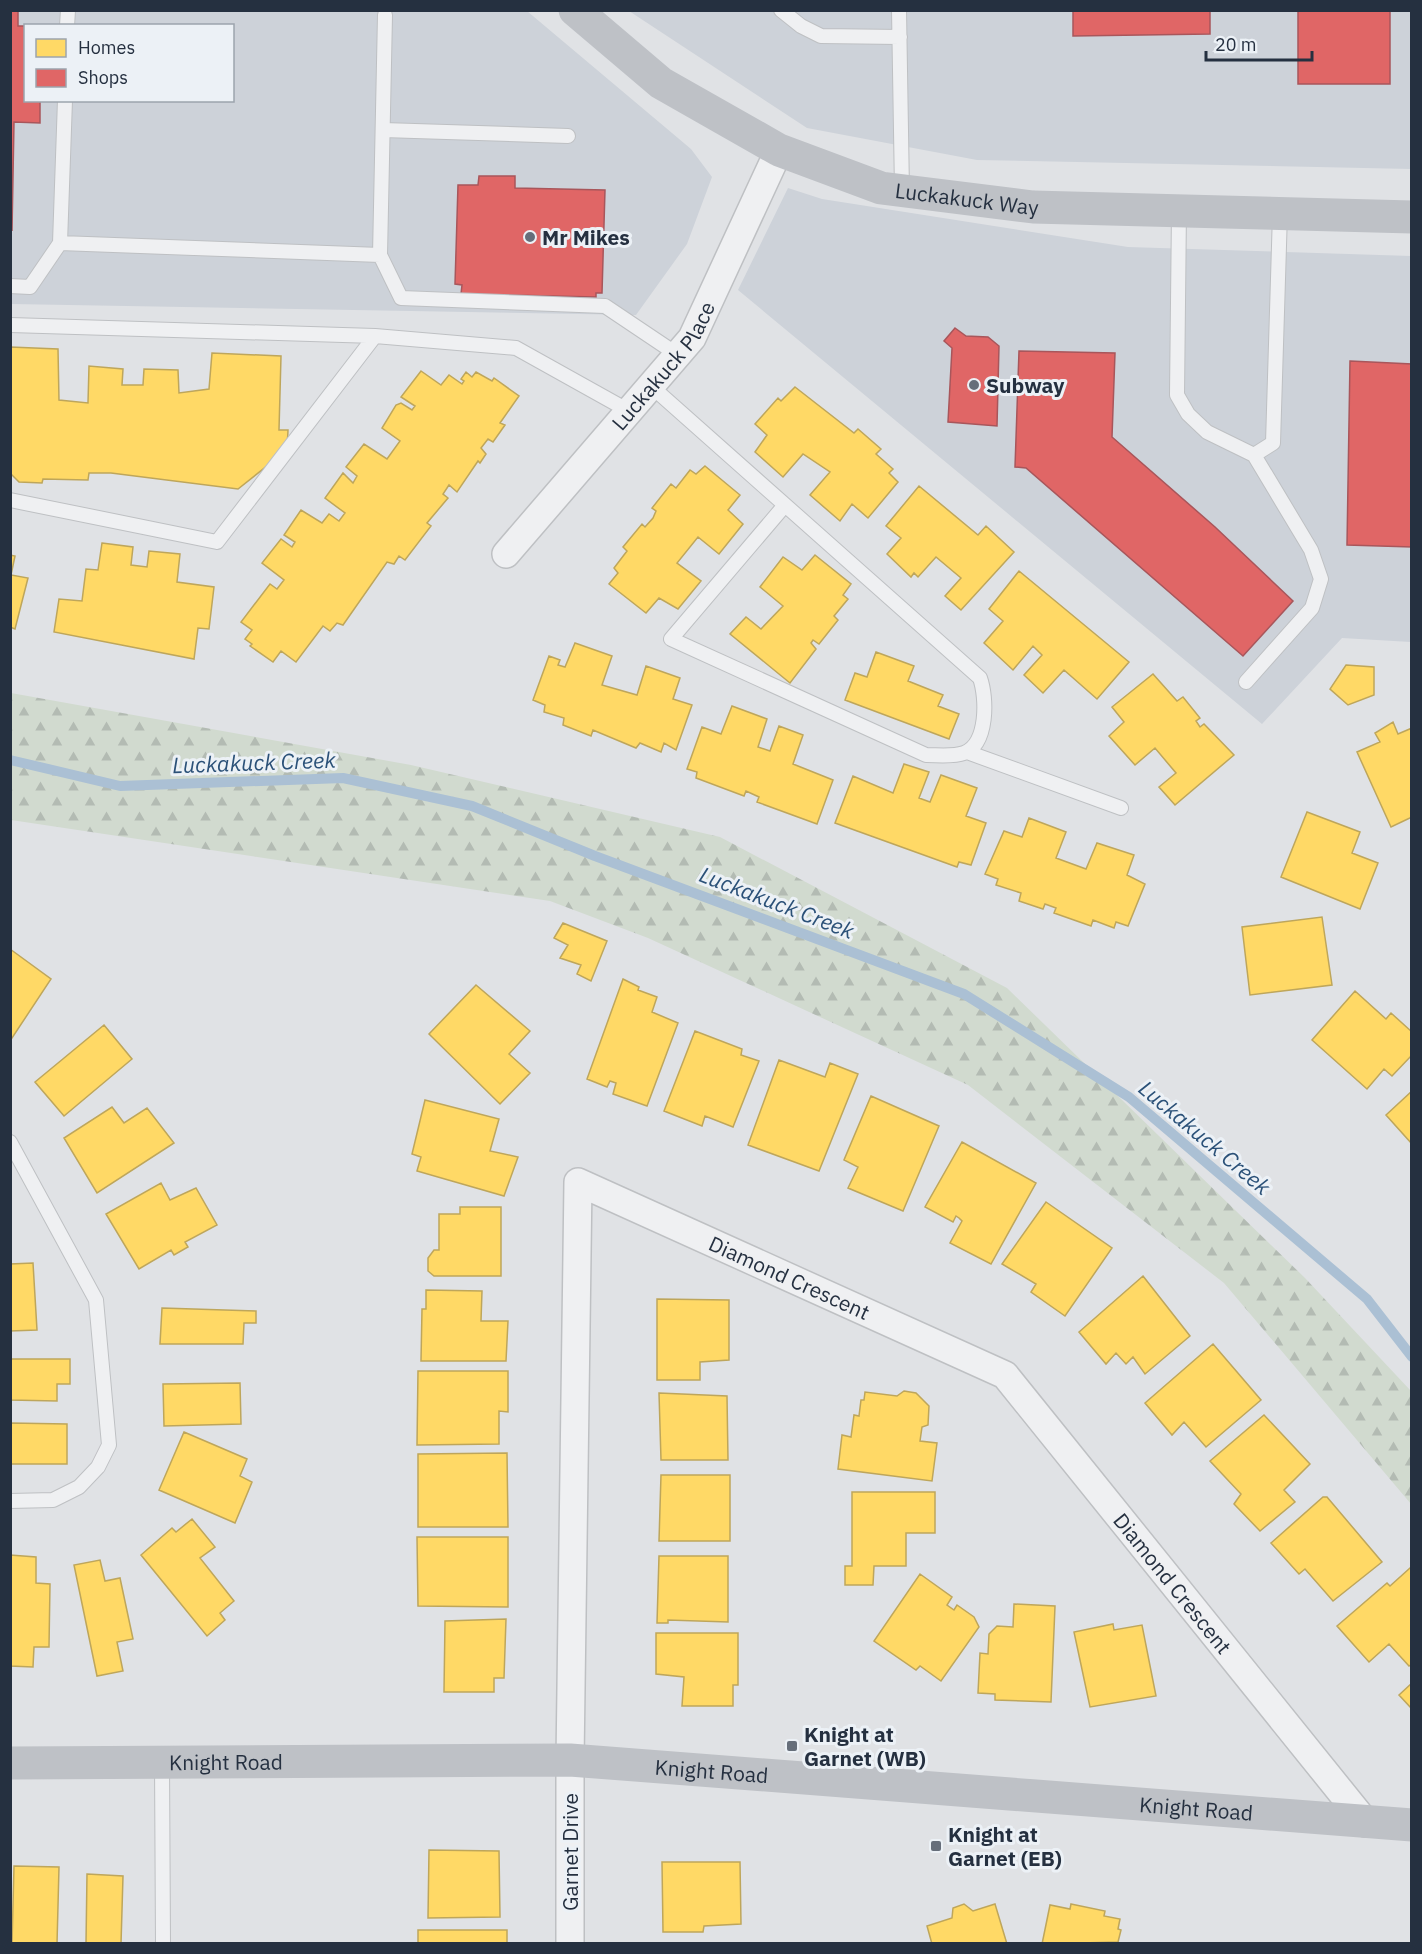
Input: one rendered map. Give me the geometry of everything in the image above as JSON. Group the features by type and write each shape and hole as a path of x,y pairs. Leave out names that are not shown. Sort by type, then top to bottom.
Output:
{"street":[{"name":"Luckakuck Way","path":"575,10 661,83 779,150 881,188 1033,207 1412,217"},
{"name":"Luckakuck Place","path":"506,554 693,338 779,150"},
{"name":"Diamond Crescent","path":"570,1760 578,1182 1005,1375 1366,1823"},
{"name":"Knight Road","path":"10,1763 570,1760 1412,1825"},
{"name":"Garnet Drive","path":"570,1760 570,1944"}],"lane":[{"path":"781,10 801,26 821,36 900,38"},
{"path":"899,10 902,191"},
{"path":"385,12 380,255 401,298 606,306 678,355"},
{"path":"10,286 30,287 60,243 65,102"},
{"path":"383,130 568,136"},
{"path":"1179,210 1178,395 1188,414 1208,432 1254,455 1311,550 1321,579 1312,608 1246,682"},
{"path":"1254,455 1273,443 1280,213"},
{"path":"60,243 380,255"},
{"path":"10,325 375,336 516,348 629,411"},
{"path":"10,500 217,542 375,336"},
{"path":"651,386 980,678 984,693 984,717 978,740 967,752 958,755 926,755 671,639 785,505"},
{"path":"967,752 1121,807"},
{"path":"10,1142 96,1300 109,1445 98,1467 79,1487 53,1500 10,1501"},
{"path":"162,1762 163,1944"}],"shaded area":[{"path":"11,11 527,11 691,149 712,177 687,244 636,315 11,304"},
{"path":"629,11 1411,11 1411,169 977,160 807,128"},
{"path":"788,188 822,199 1128,247 1411,256 1411,642 1342,638 1262,724 738,290"}],"green space":[{"path":"11,693 411,765 720,837 1007,988 1305,1278 1411,1391 1411,1504 1224,1283 968,1085 648,938 550,901 11,820"}],"building: Homes":[{"path":"10,347 58,349 59,400 88,403 89,366 123,369 122,385 143,385 144,369 178,370 179,393 209,389 212,353 281,356 279,430 288,430 287,450 238,489 111,473 89,473 88,480 43,479 42,483 19,482 10,473"},
{"path":"421,371 441,385 449,375 462,384 464,381 461,379 466,372 472,377 476,372 492,381 494,378 519,396 500,423 505,425 493,442 488,439 481,448 486,454 480,463 478,461 457,492 449,485 443,494 448,498 427,523 431,526 405,560 399,556 394,564 387,562 343,625 337,623 330,631 323,626 296,662 281,651 273,662 250,646 252,644 245,639 252,630 241,622 270,584 277,589 284,580 262,563 281,539 292,547 295,542 284,535 301,510 322,523 329,514 339,521 345,513 325,498 343,473 353,483 357,476 346,467 364,444 387,459 400,441 382,428 396,405 401,403 412,410 415,406 401,397"},
{"path":"795,387 854,433 858,429 881,449 876,454 893,469 889,473 898,482 868,518 852,504 840,521 810,495 830,472 803,454 783,477 755,452 767,435 755,424 778,398 781,401"},
{"path":"705,466 740,495 728,510 743,524 719,554 698,537 677,563 701,581 678,609 659,598 646,613 609,584 618,573 614,568 627,551 623,547 642,524 645,527 653,518 656,511 652,508 671,484 676,488 690,470 696,474"},
{"path":"919,486 978,535 986,526 1014,552 961,610 945,596 961,578 936,557 918,577 914,573 911,577 887,554 901,538 886,526"},
{"path":"102,543 133,547 131,565 147,567 149,551 180,554 177,582 214,587 209,629 198,628 194,659 54,632 59,599 82,601 86,569 98,570"},
{"path":"10,555 15,556 11,575 28,578 15,629 10,627"},
{"path":"815,555 851,584 843,595 848,599 834,616 838,620 819,644 813,640 811,643 816,649 790,683 730,634 746,617 761,629 783,606 760,587 783,557 802,570"},
{"path":"1019,571 1129,662 1097,699 1064,670 1043,693 1024,675 1042,655 1033,646 1013,670 984,643 1003,621 989,609"},
{"path":"575,643 612,656 602,685 637,695 646,666 680,678 673,699 692,705 676,750 664,743 661,752 640,743 636,748 593,730 591,736 563,725 564,718 544,712 545,705 533,700 549,656 560,660 558,665 565,667"},
{"path":"876,652 914,666 908,681 943,695 938,706 959,714 949,739 845,700 855,673 867,677"},
{"path":"1346,665 1374,667 1374,695 1348,705 1330,689"},
{"path":"1153,674 1177,701 1183,697 1200,718 1196,721 1200,727 1204,724 1234,755 1175,805 1159,787 1176,773 1155,748 1135,765 1109,736 1124,722 1112,707"},
{"path":"732,706 767,719 758,747 770,751 779,726 803,735 793,764 833,780 817,824 757,802 759,797 746,791 744,796 696,778 697,772 687,769 702,727 721,734"},
{"path":"1393,722 1398,734 1412,728 1412,817 1391,827 1357,752 1380,742 1375,733"},
{"path":"904,764 929,772 919,798 930,802 941,775 977,788 966,816 986,823 971,865 959,862 957,867 835,823 853,776 893,793"},
{"path":"1307,812 1360,832 1352,853 1378,863 1360,909 1281,877"},
{"path":"1029,818 1066,832 1056,858 1086,869 1097,843 1134,855 1127,875 1145,884 1128,926 1116,922 1114,928 1093,920 1091,926 1054,913 1056,908 1045,904 1043,909 1019,901 1021,893 996,885 998,879 985,874 1004,831 1022,837"},
{"path":"1322,917 1332,985 1250,995 1242,927"},
{"path":"563,923 607,941 591,981 577,974 581,965 560,958 568,945 554,938"},
{"path":"10,949 51,979 10,1041"},
{"path":"623,979 639,987 638,990 657,997 652,1012 678,1023 647,1106 613,1094 616,1083 610,1081 607,1087 587,1079"},
{"path":"476,985 530,1031 509,1054 530,1073 500,1104 429,1034"},
{"path":"1355,991 1386,1019 1391,1013 1412,1032 1412,1055 1392,1076 1384,1069 1367,1089 1312,1040"},
{"path":"104,1025 132,1059 64,1116 35,1082"},
{"path":"695,1031 742,1049 741,1055 759,1061 733,1127 705,1116 702,1126 664,1111"},
{"path":"779,1060 825,1077 830,1063 858,1074 819,1171 748,1145"},
{"path":"1412,1091 1412,1144 1386,1115"},
{"path":"871,1096 939,1126 903,1211 848,1188 858,1167 844,1160"},
{"path":"425,1100 499,1119 490,1151 518,1157 504,1196 417,1171 421,1157 412,1154"},
{"path":"112,1107 124,1123 147,1108 174,1143 97,1193 64,1138"},
{"path":"962,1142 1036,1183 991,1264 950,1243 962,1221 959,1218 956,1216 953,1222 925,1207"},
{"path":"161,1183 170,1200 196,1188 217,1225 185,1242 188,1247 174,1255 171,1250 139,1269 106,1214"},
{"path":"1046,1202 1112,1248 1065,1316 1031,1292 1036,1284 1002,1264"},
{"path":"460,1207 501,1207 501,1276 434,1276 428,1271 428,1258 434,1250 439,1250 439,1214 460,1214"},
{"path":"33,1263 37,1330 10,1331 10,1264"},
{"path":"1143,1276 1190,1336 1145,1374 1133,1357 1126,1364 1116,1353 1106,1364 1079,1332"},
{"path":"426,1290 482,1291 481,1321 508,1321 506,1361 421,1361 422,1309 426,1309"},
{"path":"657,1299 729,1300 729,1360 700,1362 700,1380 657,1380"},
{"path":"162,1308 256,1311 256,1323 244,1323 243,1344 160,1344"},
{"path":"1213,1344 1261,1400 1206,1447 1184,1422 1172,1435 1145,1403"},
{"path":"10,1359 70,1359 70,1384 57,1384 57,1401 10,1400"},
{"path":"418,1371 508,1371 508,1412 499,1411 499,1444 417,1445"},
{"path":"240,1383 241,1424 164,1426 163,1384"},
{"path":"904,1391 916,1393 929,1406 928,1425 922,1427 920,1441 937,1443 932,1481 838,1469 842,1435 851,1437 854,1415 859,1416 861,1400 864,1400 865,1392 897,1396"},
{"path":"659,1393 727,1396 728,1460 661,1460"},
{"path":"1264,1415 1310,1464 1284,1490 1295,1502 1260,1531 1234,1504 1241,1494 1210,1461"},
{"path":"10,1423 67,1424 67,1464 10,1464"},
{"path":"184,1432 247,1459 240,1476 252,1482 235,1523 159,1490"},
{"path":"507,1453 508,1527 418,1527 418,1454"},
{"path":"661,1475 730,1475 730,1541 659,1541"},
{"path":"852,1492 935,1492 935,1533 906,1533 906,1566 874,1566 873,1585 845,1585 845,1566 852,1566"},
{"path":"1323,1497 1327,1497 1382,1562 1333,1601 1305,1569 1299,1574 1271,1543"},
{"path":"192,1519 215,1547 200,1558 234,1601 220,1613 225,1620 207,1636 141,1555 172,1528 176,1532"},
{"path":"417,1537 508,1537 508,1607 418,1606"},
{"path":"10,1555 36,1557 36,1583 50,1584 49,1647 34,1647 33,1667 10,1666"},
{"path":"659,1556 728,1556 728,1622 668,1620 668,1623 657,1623"},
{"path":"100,1560 105,1581 120,1578 133,1639 117,1642 123,1671 97,1676 74,1565"},
{"path":"1410,1568 1412,1570 1412,1664 1409,1666 1389,1644 1369,1662 1337,1626 1387,1583 1390,1586"},
{"path":"920,1574 952,1597 947,1605 954,1610 957,1605 974,1617 979,1627 941,1681 920,1666 916,1670 874,1641"},
{"path":"1014,1604 1055,1606 1051,1702 995,1700 995,1694 978,1693 980,1653 988,1654 989,1634 997,1626 1013,1627"},
{"path":"506,1619 504,1678 494,1678 494,1692 444,1692 445,1621"},
{"path":"1113,1624 1114,1630 1142,1625 1156,1696 1090,1707 1074,1632"},
{"path":"656,1633 738,1633 738,1685 733,1685 733,1706 682,1706 684,1677 656,1674"},
{"path":"1412,1683 1412,1709 1399,1695"},
{"path":"429,1850 499,1851 500,1917 428,1918"},
{"path":"662,1862 740,1862 741,1924 704,1926 703,1932 663,1932"},
{"path":"14,1866 59,1867 57,1944 12,1944"},
{"path":"87,1874 123,1876 121,1944 86,1944"},
{"path":"964,1904 973,1911 995,1904 1007,1944 932,1944 927,1926 952,1918 953,1908"},
{"path":"1071,1904 1105,1911 1104,1916 1120,1919 1118,1929 1121,1930 1118,1942 1042,1944 1050,1905 1070,1909"},
{"path":"418,1930 507,1930 507,1944 418,1944"}],"building: Shops":[{"path":"10,10 18,10 18,26 24,26 24,102 40,102 40,123 14,122 12,231"},
{"path":"1073,10 1210,10 1210,34 1073,36"},
{"path":"1298,10 1390,10 1390,84 1298,84"},
{"name":"Mr Mikes","path":"479,176 515,176 515,188 605,190 602,293 596,293 596,297 461,294 462,285 455,284 458,185 478,185"},
{"name":"Subway","path":"955,328 966,336 988,337 999,346 997,426 948,422 952,348 944,341"},
{"path":"1019,351 1115,353 1112,437 1215,527 1293,601 1243,656 1026,468 1015,467"},
{"path":"1350,361 1412,364 1412,547 1347,545"}],"waterway":[{"name":"Luckakuck Creek","path":"10,760 120,786 343,778 472,806 595,856 964,994 1129,1097 1367,1299 1412,1357"}],"place":[{"name":"Mr Mikes","path":"530,237"},
{"name":"Subway","path":"974,385"},
{"name":"Knight at Garnet (WB)","path":"792,1746"},
{"name":"Knight at Garnet (EB)","path":"936,1846"}]}
